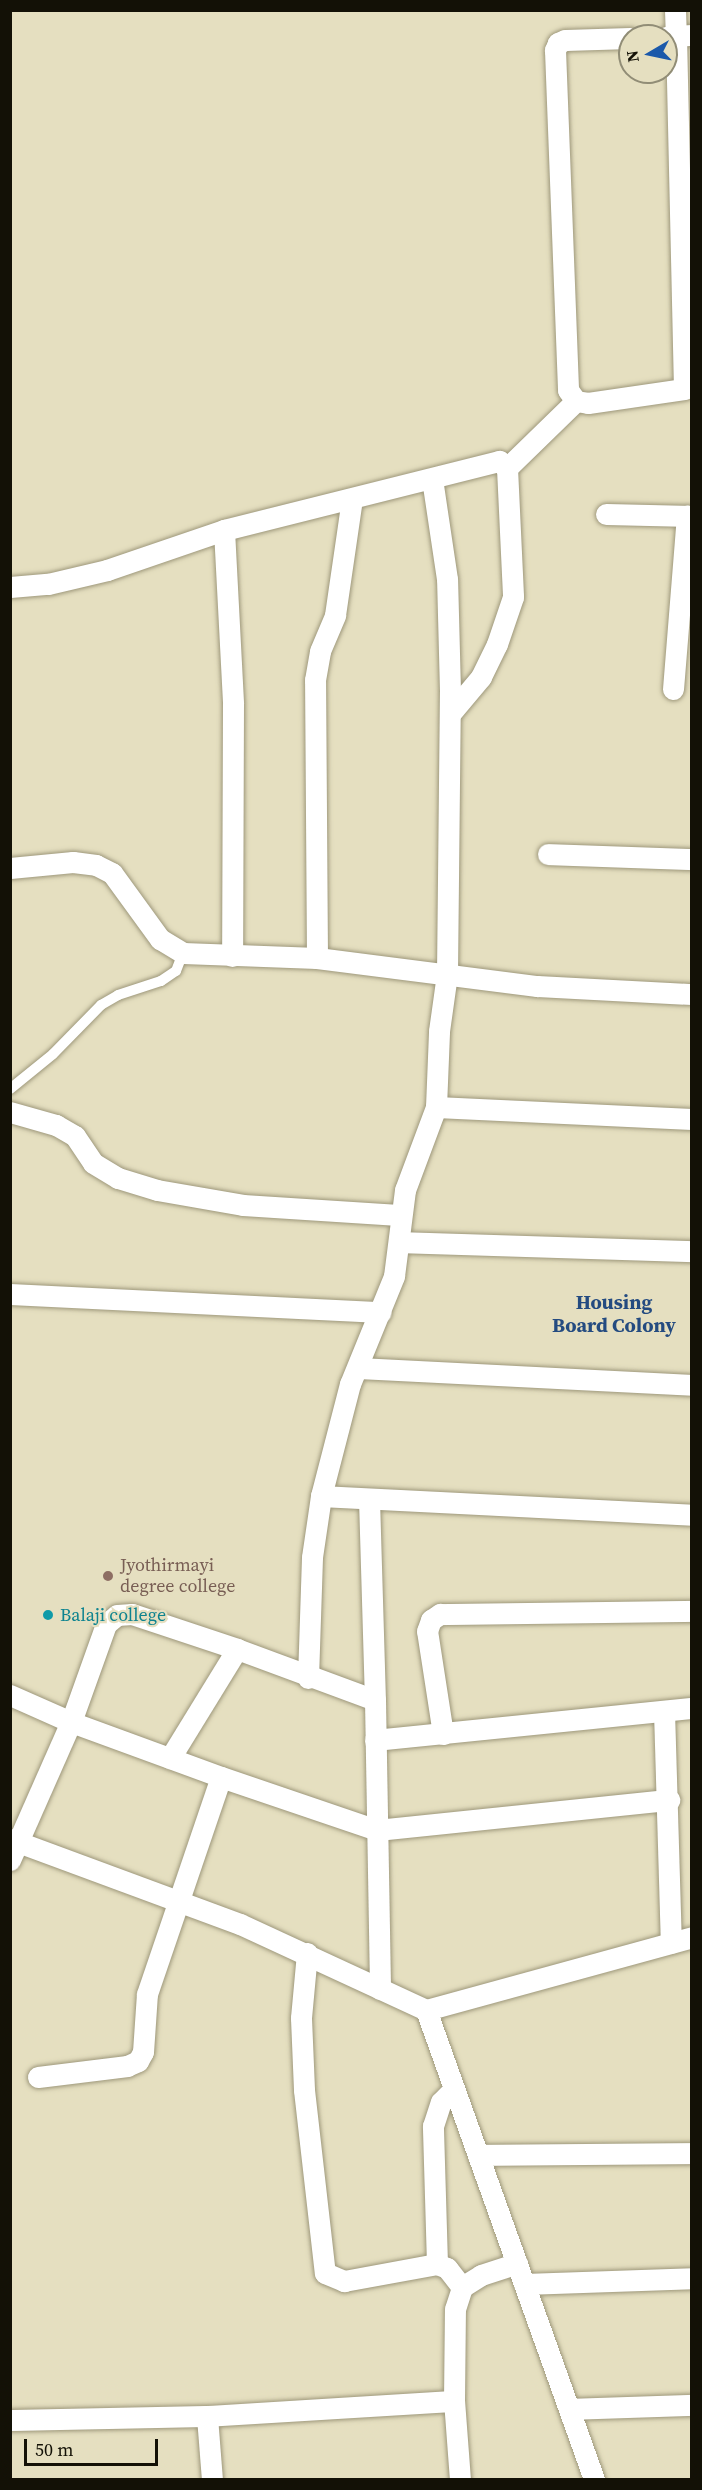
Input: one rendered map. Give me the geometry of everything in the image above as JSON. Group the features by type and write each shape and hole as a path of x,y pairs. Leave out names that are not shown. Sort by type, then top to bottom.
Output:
{"street":[{"path":"618,38 565,40 558,43 555,50 568,390 576,401 588,403 688,389 686,156 678,36"},
{"path":"507,468 576,401"},
{"path":"10,587 48,584 106,570 224,530 499,461 507,468 513,597 498,644 481,677 450,714"},
{"path":"308,1678 312,1557 321,1497 344,1404 394,1276 399,1242 399,1215 405,1190 436,1107 439,1031 447,974 450,714 447,579 432,479"},
{"path":"317,958 315,680 320,651 335,615 352,499"},
{"path":"606,514 689,516 673,689"},
{"path":"224,530 233,704 232,956"},
{"path":"548,854 692,859"},
{"path":"10,868 73,862 96,865 112,873 160,939 183,954 317,958 537,986 692,994"},
{"path":"436,1107 692,1119"},
{"path":"10,1112 56,1125 75,1136 93,1163 118,1178 157,1190 243,1205 399,1215"},
{"path":"399,1242 692,1251"},
{"path":"10,1294 381,1312"},
{"path":"359,1368 692,1385"},
{"path":"321,1497 692,1515"},
{"path":"369,1499 380,1989"},
{"path":"442,1734 427,1631 430,1620 440,1614 692,1611"},
{"path":"375,1700 308,1678 237,1649 132,1614 117,1615 106,1624 70,1722 14,1847 177,1900 307,1953 426,2010 681,1940 663,1711"},
{"path":"170,1758 237,1649"},
{"path":"10,1695 70,1722 377,1830 669,1800"},
{"path":"375,1740 692,1708"},
{"path":"38,2077 127,2066 138,2061 143,2052 147,1994 177,1900 221,1777"},
{"path":"307,1953 301,2018 304,2090 325,2273 344,2281 437,2264 447,2268 462,2287"},
{"path":"426,2010 594,2480"},
{"path":"437,2264 433,2126 436,2111 454,2089"},
{"path":"478,2155 692,2153"},
{"path":"460,2480 454,2401 455,2309 462,2287 481,2276 516,2264"},
{"path":"524,2284 692,2278"},
{"path":"10,2420 207,2416 454,2401"},
{"path":"570,2409 692,2405"},
{"path":"207,2416 212,2480"}],"lane":[{"path":"10,1089 53,1054 101,1005 118,995 161,981 176,971 183,954"}],"place":[{"name":"Jyothirmayi degree college","path":"108,1576"},
{"name":"Balaji college","path":"48,1615"}],"district":[{"name":"Housing Board Colony","path":"614,1314"}]}
